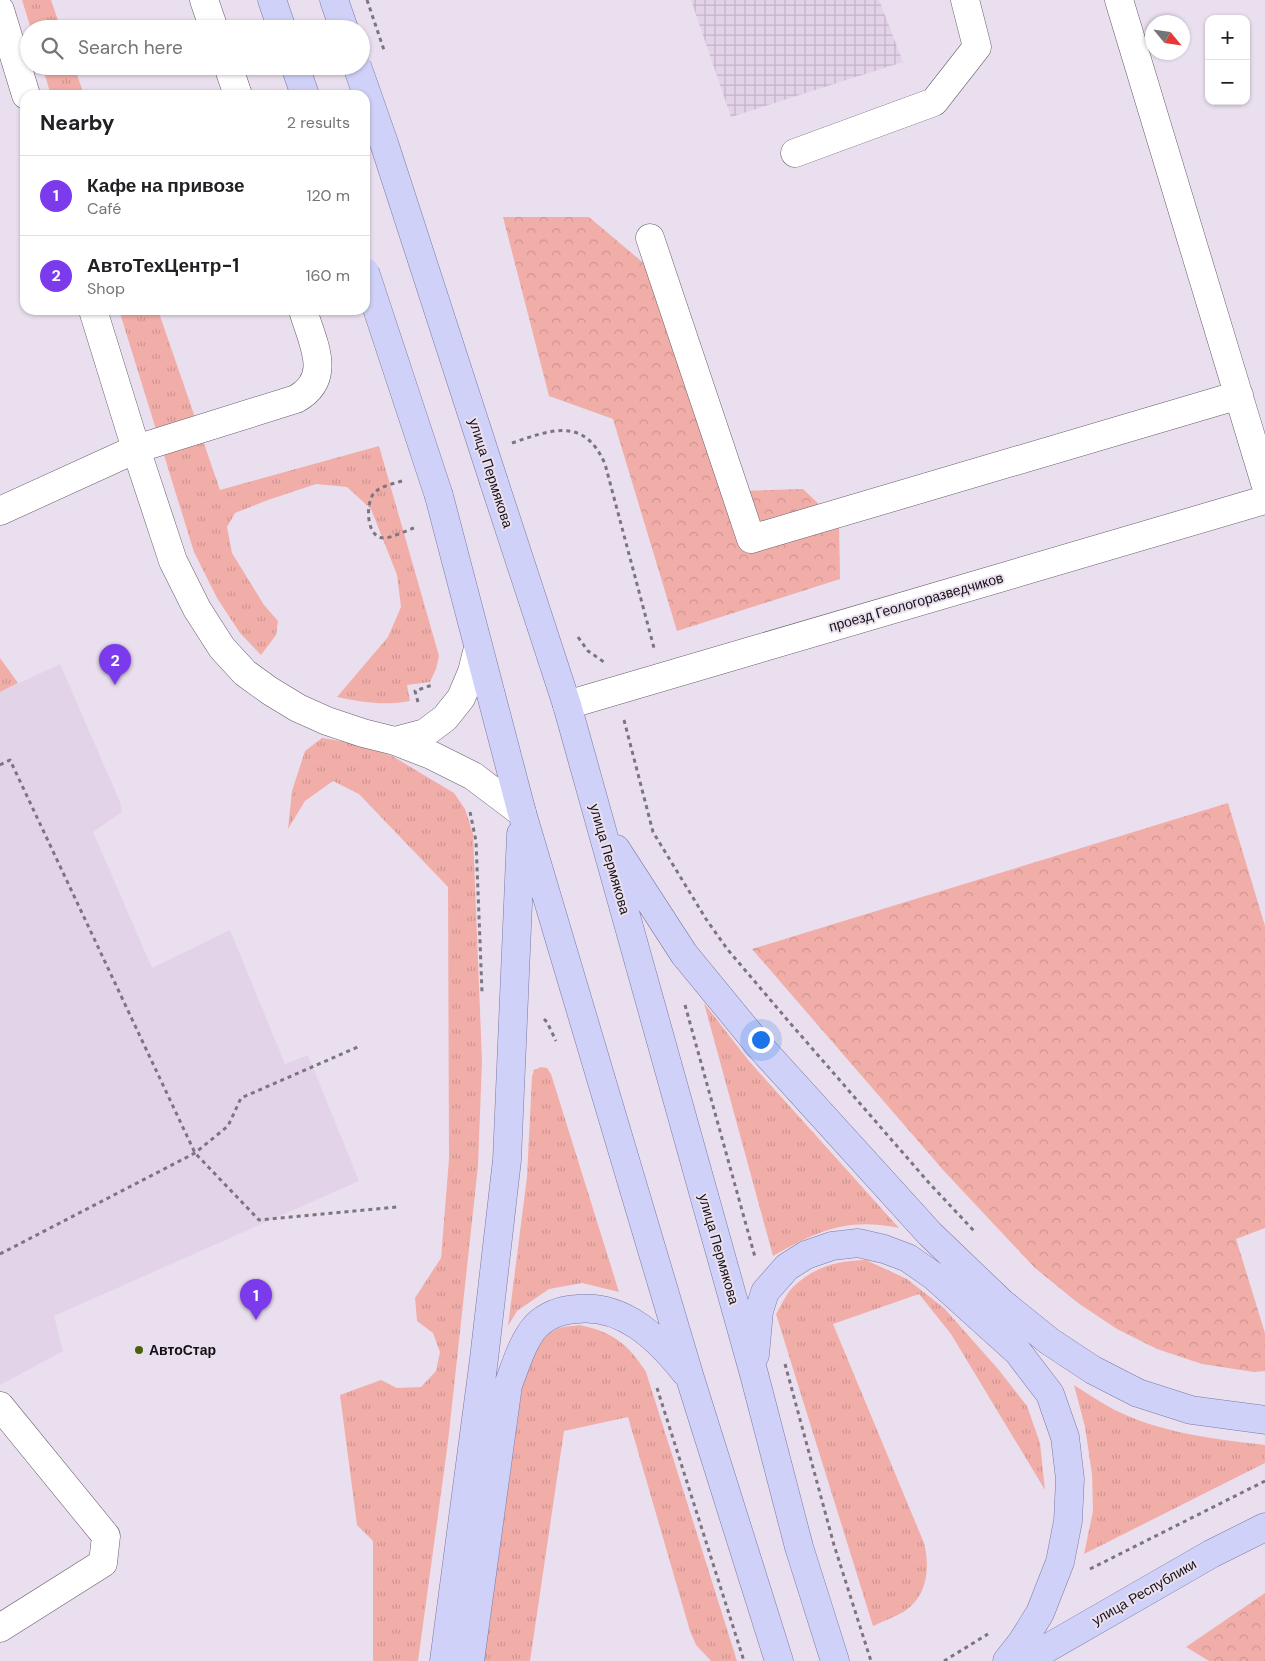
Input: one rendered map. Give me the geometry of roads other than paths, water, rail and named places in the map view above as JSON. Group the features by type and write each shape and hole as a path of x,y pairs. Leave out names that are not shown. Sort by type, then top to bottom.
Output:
{"main road":[{"path":"272,0 279,20"},
{"path":"334,0 341,20"},
{"path":"298,75 303,90"},
{"name":"улица Пермякова","path":"360,75 365,90"},
{"name":"улица Пермякова","path":"370,103 567,705 754,1374 799,1547 835,1661"},
{"path":"370,287 439,496 522,813 690,1378 779,1661"},
{"path":"444,1661 485,1349 507,1160 522,813"},
{"path":"601,825 684,954 762,1049 930,1234 1002,1303 1049,1341 1093,1370 1138,1393 1191,1410 1265,1420"},
{"path":"754,1374 759,1311 765,1292 787,1267 806,1255 832,1246 858,1243 884,1249 908,1258 935,1277 1018,1352 1050,1394 1065,1437 1070,1479 1068,1521 1060,1562 1040,1613 1022,1642 1007,1661"},
{"path":"470,1661 508,1385 520,1353 536,1326 559,1310 591,1307 611,1312 629,1319 652,1336 672,1355 690,1378"},
{"name":"улица Республики","path":"1025,1661 1211,1554 1265,1527"}],"street":[{"path":"204,0 211,20"},
{"path":"795,153 934,102 977,47 965,0"},
{"path":"1120,0 1265,483"},
{"path":"0,10 24,90"},
{"path":"231,75 236,90"},
{"path":"650,238 751,539 1239,395"},
{"path":"95,315 172,561 197,609 222,648 245,673 298,708 327,721 395,741 431,756 473,776 522,813"},
{"path":"0,511 136,449 296,399 305,394 317,378 318,368 317,358 304,315"},
{"name":"проезд Геологоразведчиков","path":"567,705 1265,500"},
{"path":"395,741 425,733 445,718 462,698 472,672 478,648"},
{"path":"0,1406 106,1536 103,1563 0,1628"}],"place":[{"name":"АвтоТехЦентр-1","path":"115,685"},
{"name":"Кафе на привозе","path":"256,1320"},
{"name":"АвтоСтар","path":"139,1350"}]}
